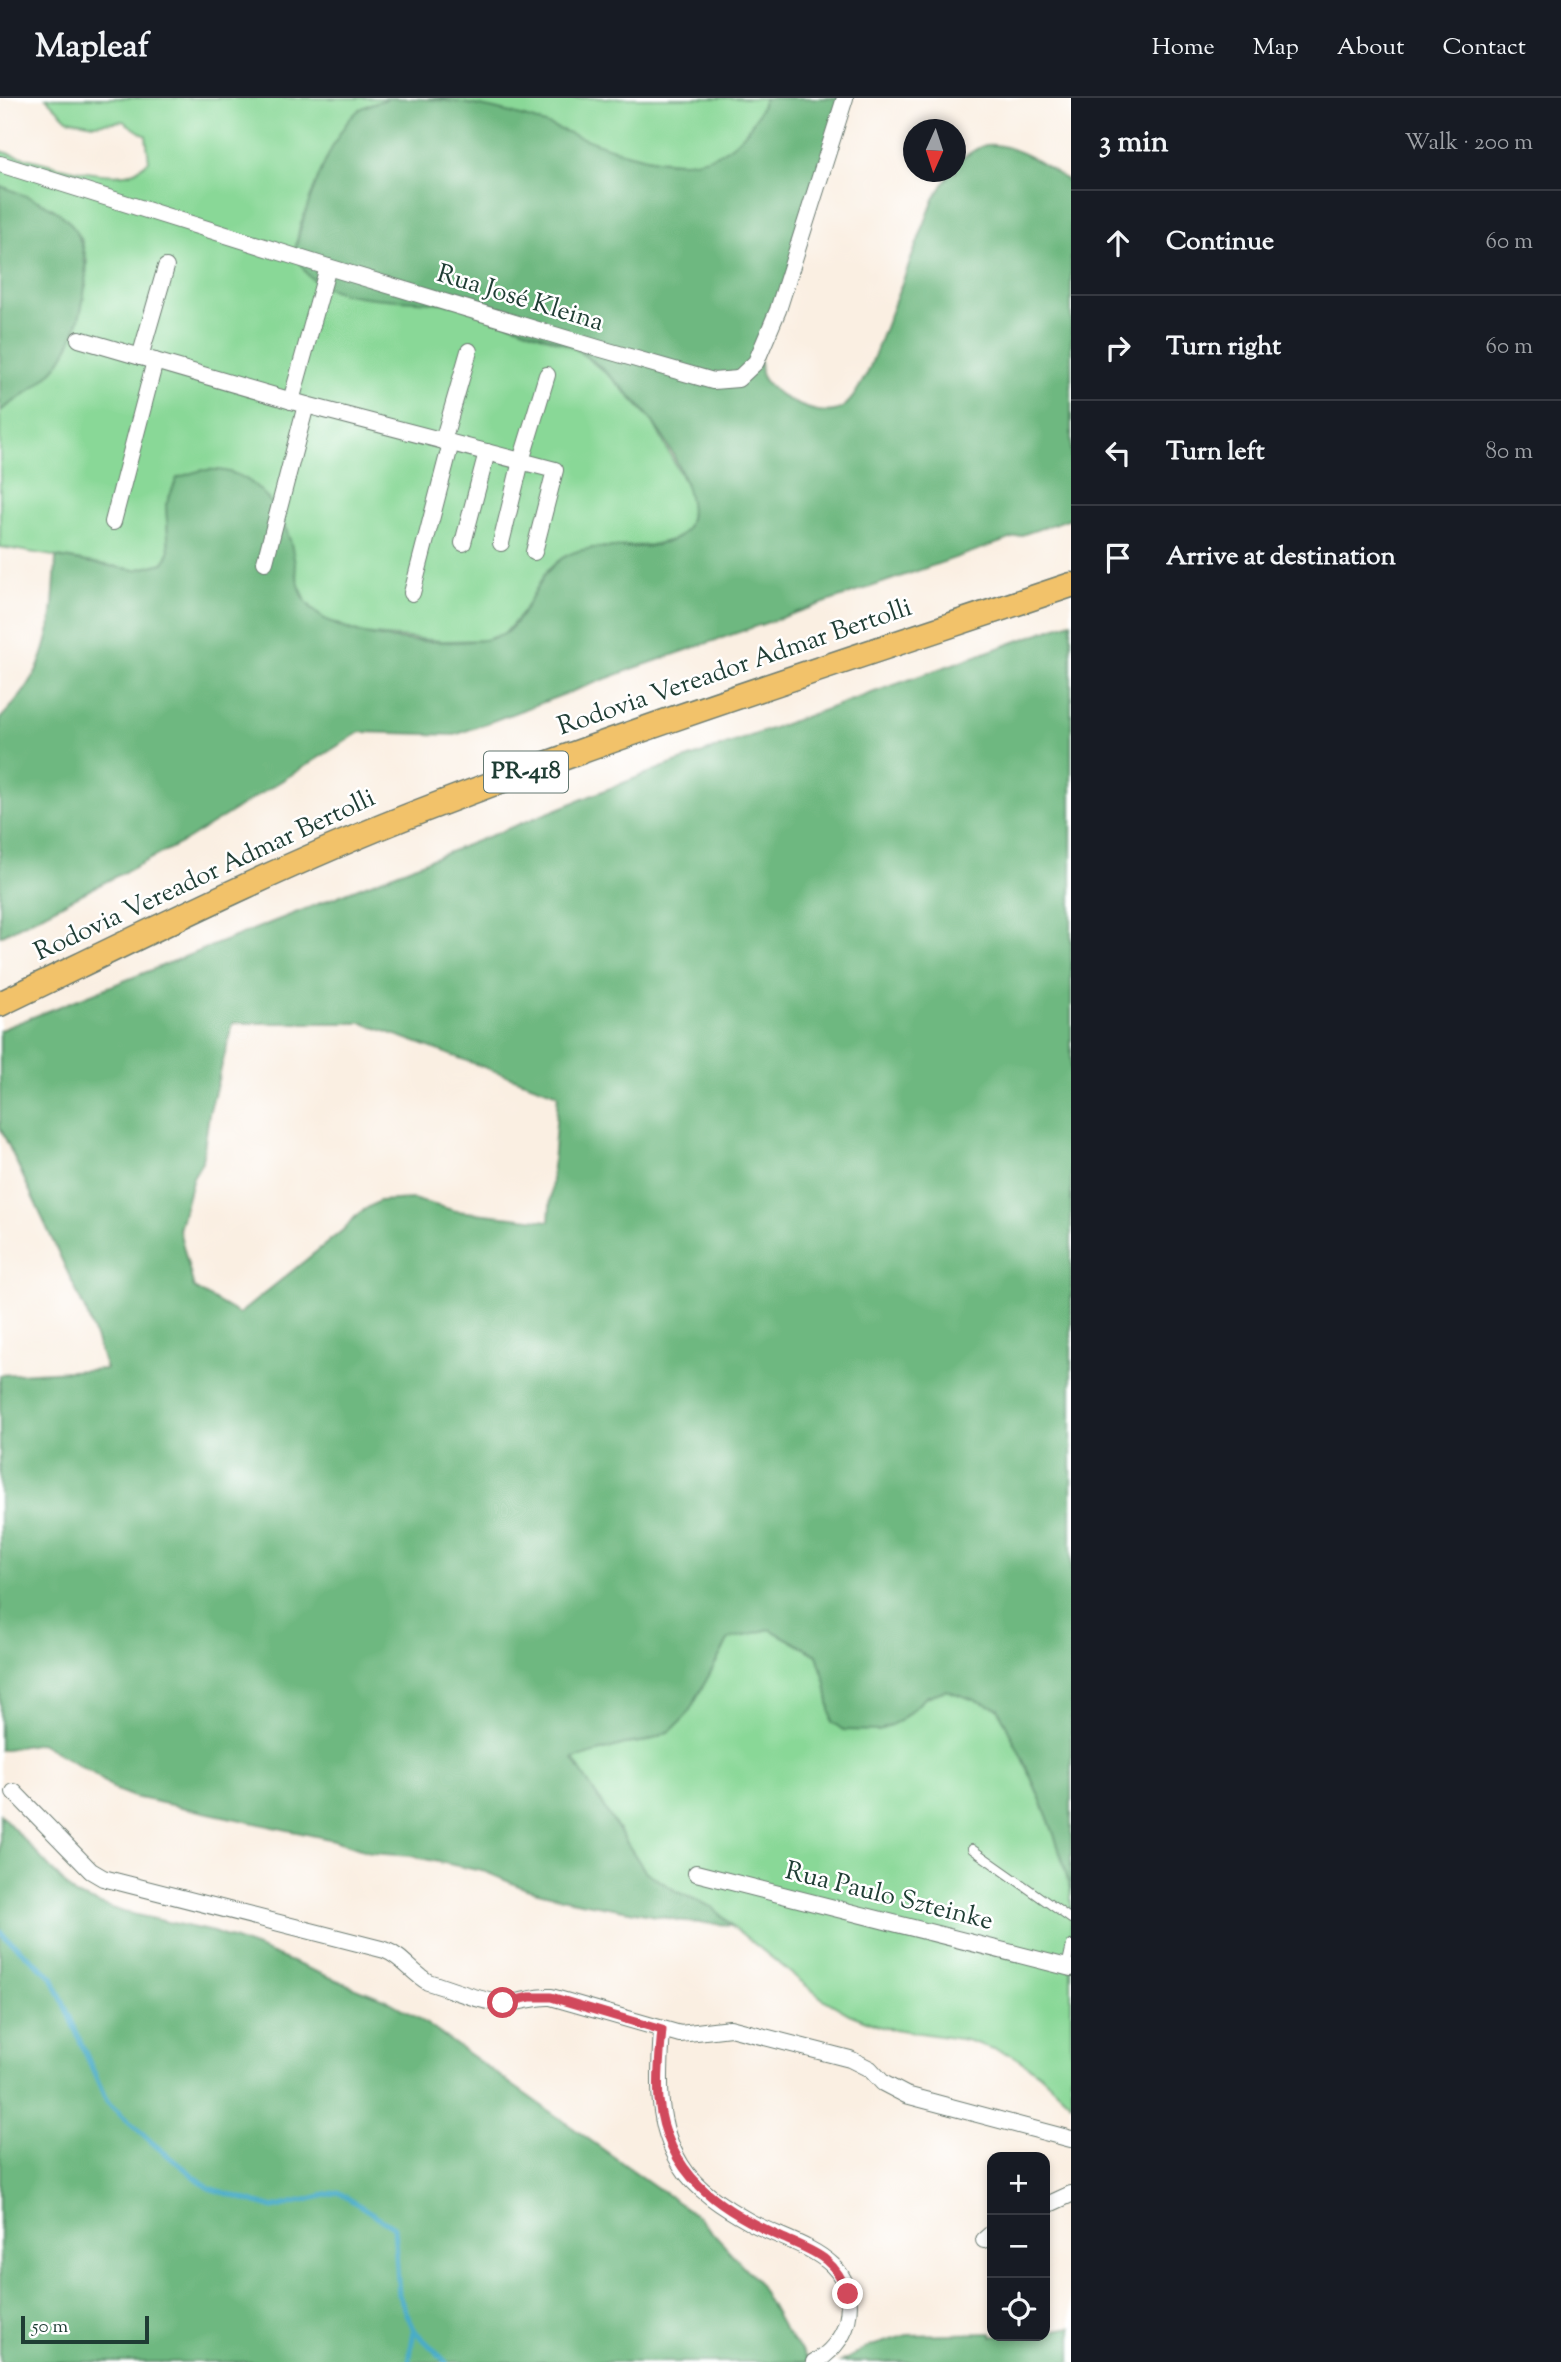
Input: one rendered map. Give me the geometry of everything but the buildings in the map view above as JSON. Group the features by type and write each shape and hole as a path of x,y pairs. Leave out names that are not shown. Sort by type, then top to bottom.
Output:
{"highway":[{"name":"Rodovia Vereador Admar Bertolli","path":"0,1004 279,870 419,812 569,756 1071,585"}],"street":[{"name":"Rua José Kleina","path":"0,164 328,267 713,381 738,379 756,362 778,310 845,98"},
{"path":"114,522 166,267"},
{"path":"265,562 328,267"},
{"path":"79,339 298,403 555,470 534,552"},
{"path":"412,593 469,351"},
{"path":"501,543 521,461 547,375"},
{"path":"463,543 487,452"},
{"path":"14,1792 92,1871 103,1878 385,1950 403,1959 428,1982 494,2001 512,2003 530,1997 551,1997 680,2035 730,2028 850,2059 870,2069 883,2083 906,2095 1071,2139"},
{"name":"Rua Paulo Szteinke","path":"696,1873 1068,1967"},
{"path":"662,2030 659,2097 662,2120 681,2166 698,2186 717,2202 750,2222 815,2251 828,2260 841,2276 848,2294 849,2314 845,2330 834,2346 814,2362"},
{"path":"1050,2204 1071,2194"}],"lane":[{"path":"972,1849 1071,1919"},
{"path":"1068,1967 1071,1945"}],"green space":[{"path":"46,98 396,98 360,109 346,124 332,149 300,225 295,252 461,305 575,348 614,380 653,422 687,487 692,507 688,529 675,539 651,545 592,548 547,570 524,611 505,633 485,640 443,641 363,634 322,618 306,602 301,589 166,505 169,552 164,563 135,570 0,547 0,411 36,386 86,286 87,261 81,238 14,191 0,186 0,151 102,174 130,173 149,161 146,136 123,121 94,124 67,119"},
{"path":"389,98 426,99 478,106 531,119 629,154 662,161 693,161 721,153 746,132 765,98 851,98 760,355 761,374 775,391 796,404 829,412 838,410 847,403 868,372 934,199 945,182 966,182 966,156 981,146 997,145 1019,152 1042,164 1071,183 1071,518 632,669 455,735 360,732 183,842 0,936 0,719 25,690 47,642 53,609 56,557 135,570 164,563 169,552 166,505 177,478 203,470 236,474 248,481 260,490 278,513 290,540 300,588 313,610 330,622 350,630 392,639 462,642 479,641 504,634 519,618 547,572 566,556 593,548 663,543 676,538 686,528 690,515 689,499 685,482 669,447 636,402 603,369 582,353 560,341 469,307 381,299 341,292 324,286 305,272 295,252 311,197 338,136 349,120 366,106"},
{"path":"428,98 765,98 749,129 731,148 704,161 680,162 628,154 507,112"},
{"path":"0,186 47,205 70,223 79,238 86,276 80,317 65,354 43,380 0,411"},
{"path":"1071,622 1071,1893 1049,1821 998,1708 946,1690 926,1697 901,1720 879,1731 843,1730 832,1722 826,1683 817,1655 770,1629 729,1639 687,1715 672,1730 648,1741 625,1744 573,1759 645,1871 676,1891 712,1907 731,1925 689,1922 570,1900 526,1889 486,1872 411,1856 372,1853 334,1840 134,1797 116,1790 91,1772 40,1743 0,1750 0,1375 106,1369 87,1314 0,1127 0,1030 661,768","holes":["233,1023 363,1023 558,1094 549,1221 456,1211 413,1199 379,1201 359,1213 343,1230 239,1314 194,1288 179,1230 193,1177 202,1162 209,1114"]},
{"path":"770,1629 817,1655 826,1683 832,1722 901,1720 926,1697 946,1690 998,1708 1049,1822 1071,1893 1071,2103 1040,2074 1012,2055 966,2040 881,2027 849,2014 823,1999 712,1907 676,1891 645,1871 572,1759 625,1744 648,1741 672,1730 687,1715 729,1639"},
{"path":"0,1814 75,1895 123,1912 213,1932 386,2000 418,2018 697,2216 757,2281 783,2328 810,2362 0,2362"},
{"path":"1071,2327 1071,2362 841,2362 868,2347 907,2335 987,2333 987,2341 1050,2341 1050,2331"}],"waterway":[{"path":"0,1932 52,1977 107,2102 209,2188 273,2208 338,2192 394,2227 399,2295 414,2330 446,2362"},
{"path":"409,2362 414,2330"}],"route":[{"path":"503,2003 530,1997 551,1997 662,2030 659,2069 662,2120 681,2166 698,2186 717,2202 750,2222 815,2251 828,2260 841,2276 848,2294"}]}
